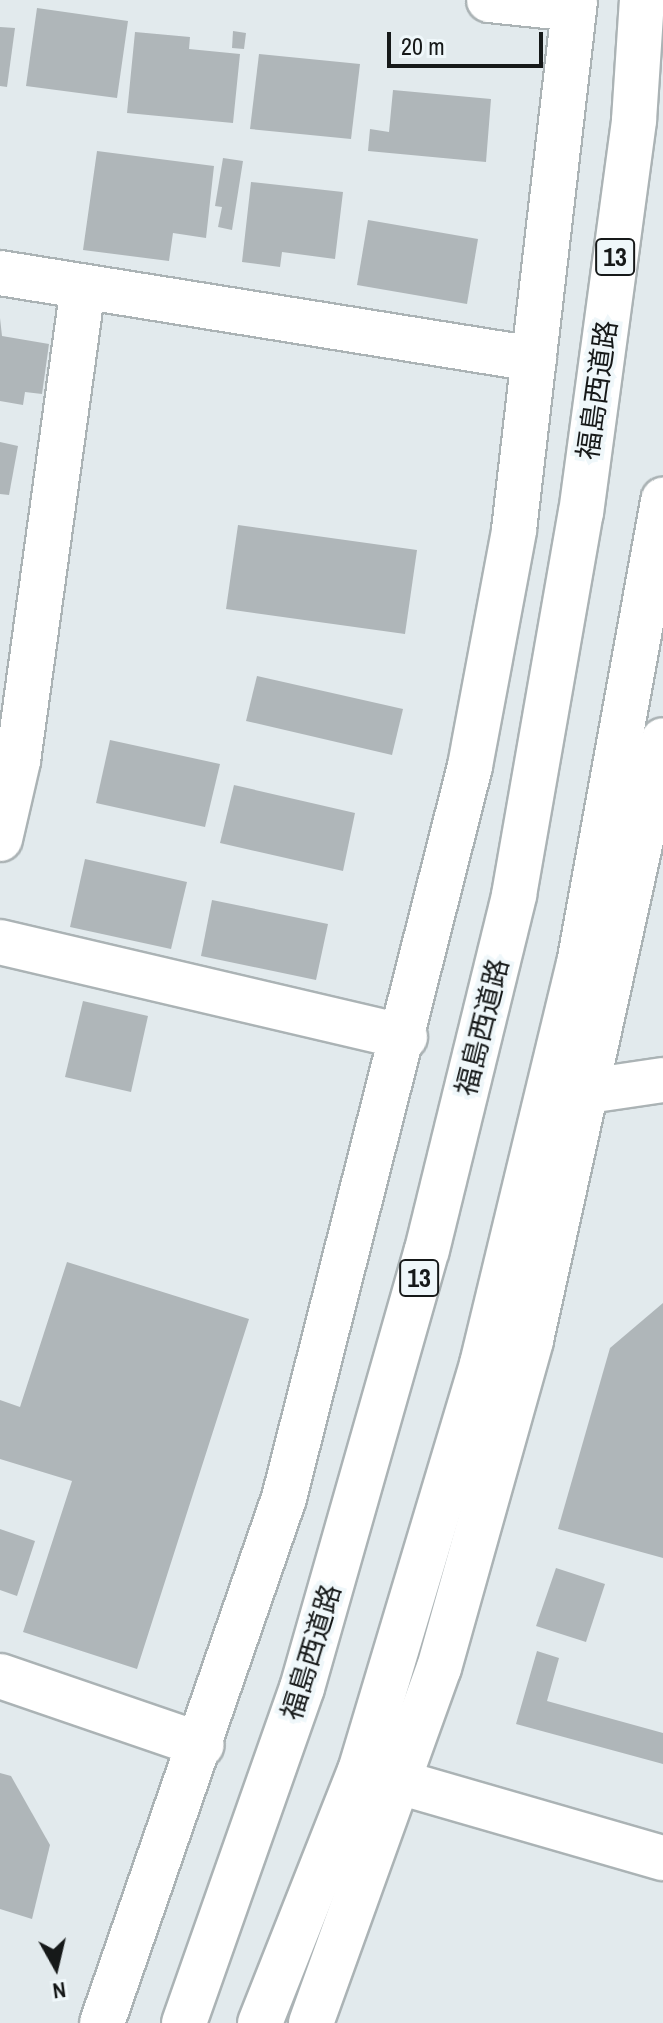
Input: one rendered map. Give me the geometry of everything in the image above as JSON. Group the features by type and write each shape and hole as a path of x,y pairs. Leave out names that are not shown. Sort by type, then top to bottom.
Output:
{"main road":[{"path":"102,2023 202,1745 284,1498 405,1037 476,736 514,530 574,5 489,0"},
{"name":"福島西道路","path":"184,2023 302,1688 427,1250 514,895 581,513 634,120 642,0"},
{"path":"0,273 534,359"},
{"path":"0,839 9,760 83,286"},
{"path":"260,2023 360,1771 482,1364 579,964 662,509"},
{"path":"311,2023 439,1668 531,1340 663,740"},
{"path":"0,942 405,1037"},
{"path":"588,1091 663,1080"},
{"path":"0,1676 202,1745"},
{"path":"399,1782 663,1858"}],"building":[{"path":"37,8 128,21 117,98 26,86"},
{"path":"0,27 15,28 7,87 0,86"},
{"path":"233,31 246,33 244,49 232,48"},
{"path":"135,32 190,37 189,49 240,54 233,123 127,113"},
{"path":"259,54 360,64 351,139 250,129"},
{"path":"393,90 491,99 486,162 368,151 370,129 389,132"},
{"path":"97,151 214,166 206,238 173,233 169,261 83,250"},
{"path":"223,158 243,161 232,230 218,227 222,207 215,206"},
{"path":"251,182 343,192 335,259 282,252 280,267 242,262"},
{"path":"368,220 478,239 467,304 357,285"},
{"path":"0,318 2,336 49,344 42,394 25,392 23,405 0,401"},
{"path":"0,442 18,446 9,495 0,494"},
{"path":"238,525 417,550 405,634 226,609"},
{"path":"257,676 403,709 392,755 246,721"},
{"path":"110,740 220,764 205,827 96,803"},
{"path":"234,785 355,813 343,871 220,843"},
{"path":"85,859 187,882 171,949 70,927"},
{"path":"212,900 328,924 316,980 201,956"},
{"path":"83,1001 148,1016 131,1092 65,1077"},
{"path":"67,1262 249,1319 137,1669 23,1632 72,1481 0,1459 0,1400 20,1407"},
{"path":"663,1303 663,1558 558,1529 610,1348"},
{"path":"0,1529 35,1541 17,1596 0,1590"},
{"path":"556,1568 605,1584 586,1642 536,1626"},
{"path":"537,1651 559,1658 547,1701 663,1733 663,1764 516,1724"},
{"path":"0,1773 11,1776 50,1845 32,1919 0,1909"}]}
